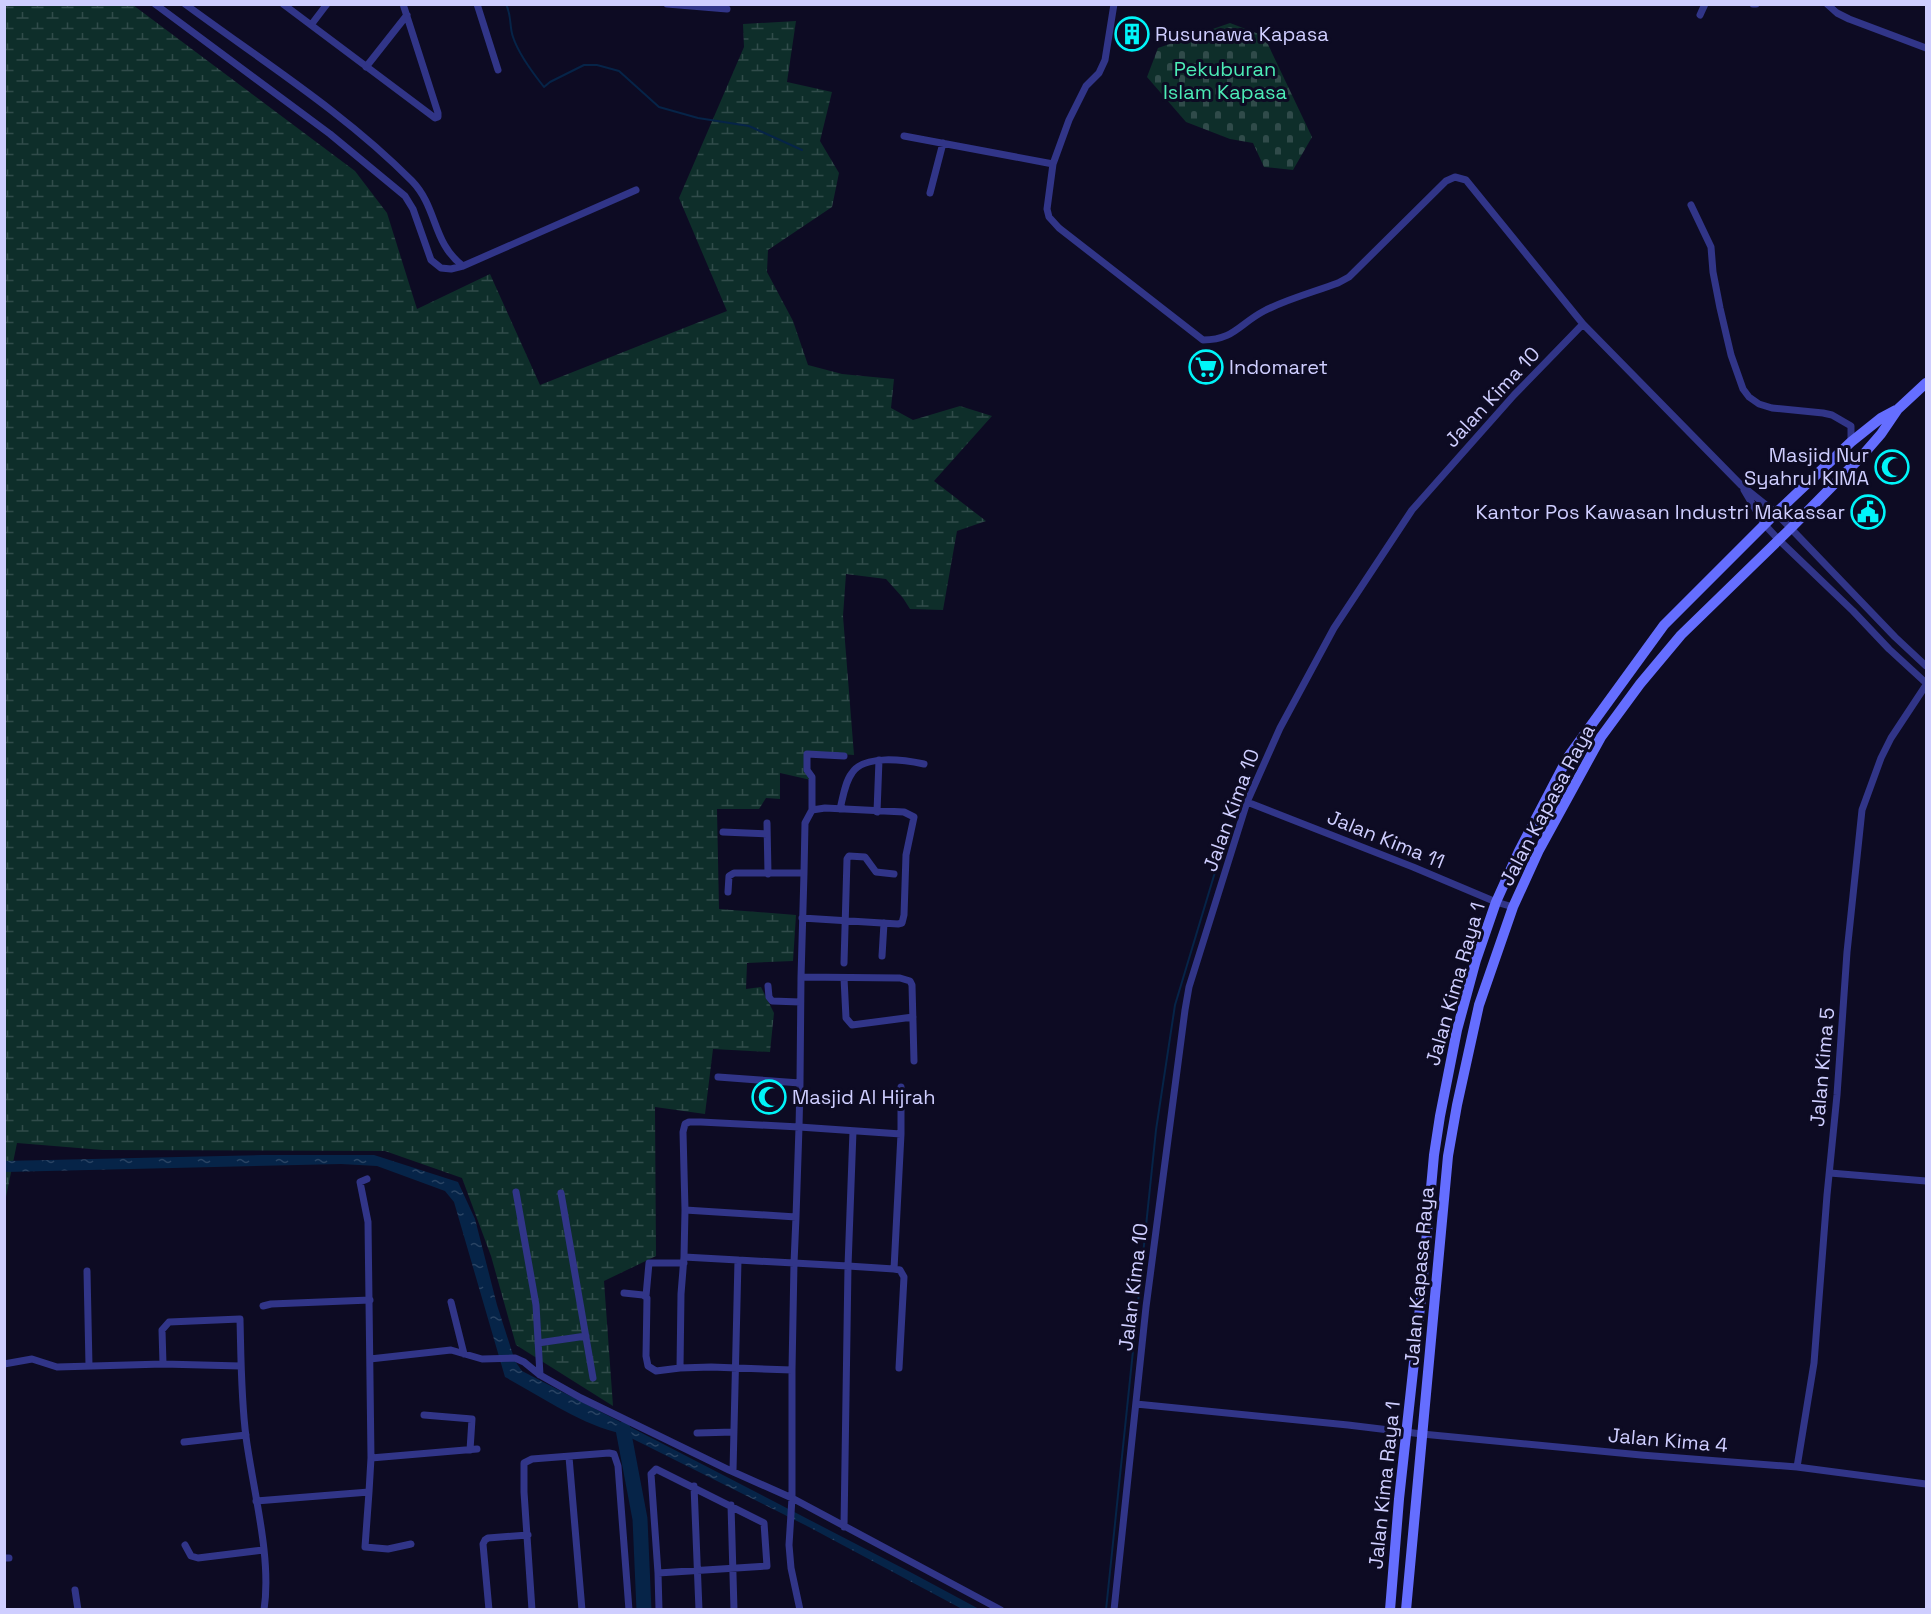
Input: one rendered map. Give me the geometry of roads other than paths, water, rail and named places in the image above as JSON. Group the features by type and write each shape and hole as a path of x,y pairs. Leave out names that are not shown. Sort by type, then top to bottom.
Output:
{"main road":[{"name":"Jalan Kapasa Raya","path":"1406,1610 1448,1156 1456,1105 1479,1005 1513,907 1539,850 1601,737 1640,684 1681,635 1861,457 1898,409 1926,383"},
{"name":"Jalan Kima Raya 1","path":"1390,1610 1434,1155 1457,1030 1476,960 1496,902 1519,851 1568,757 1664,625 1764,524 1851,442 1898,409"}],"street":[{"path":"155,4 330,134 405,196 413,209 431,260 441,268 451,269 463,266 636,190"},
{"path":"185,4 337,115 415,184 425,199 444,247 463,266"},
{"path":"284,4 433,117 438,117 403,4"},
{"path":"311,25 327,4"},
{"path":"477,4 498,70"},
{"path":"667,4 727,9"},
{"path":"1114,4 1105,60 1099,73 1086,86 1053,164 1047,209 1049,218 1059,228 1203,340 1214,340 1228,337 1265,310 1349,277 1446,181 1455,177 1466,180 1583,324 1741,485 1776,513 1894,637 1926,666"},
{"path":"1700,15 1705,4"},
{"path":"1831,6 1849,19 1926,48"},
{"path":"366,67 407,15"},
{"path":"904,136 1053,164"},
{"path":"930,193 943,143"},
{"path":"1691,205 1711,247 1713,272 1731,355 1743,389 1749,397 1759,404 1772,408 1824,412 1851,426 1869,428"},
{"name":"Jalan Kima 10","path":"1114,1610 1146,1307 1186,1002 1247,802 1280,728 1334,628 1412,510 1514,395 1583,324"},
{"path":"1851,426 1851,442"},
{"path":"1741,485 1764,524 1853,611 1889,650 1926,684"},
{"name":"Jalan Kima 5","path":"1797,1467 1814,1363 1847,952 1862,810 1881,758 1891,738 1926,684"},
{"path":"800,1610 791,1568 789,1545 792,1498 792,1370 802,918 805,823 812,810 813,777 807,770 807,754 844,756"},
{"path":"840,809 854,769 879,760 904,760 924,764"},
{"path":"877,812 879,760"},
{"name":"Jalan Kima 11","path":"1247,802 1513,907"},
{"path":"802,918 898,924 903,920 906,855 915,820 912,815 904,812 825,808 812,810"},
{"path":"767,823 768,874"},
{"path":"723,832 767,834"},
{"path":"844,963 848,857 865,857 876,872 894,873"},
{"path":"728,892 728,881 731,874 804,873"},
{"path":"882,956 884,923"},
{"path":"801,977 906,979 912,985 915,1060"},
{"path":"844,978 846,1018 852,1024 913,1017"},
{"path":"768,986 769,998 772,1001 801,1002"},
{"path":"718,1077 800,1083"},
{"path":"894,1269 901,1134 901,1087"},
{"path":"680,1368 684,1260 683,1132 686,1124 701,1122 901,1134"},
{"path":"844,1527 852,1131"},
{"path":"1830,1173 1926,1181"},
{"path":"367,1179 360,1182 368,1222 370,1300 371,1458 365,1546 388,1549 411,1544"},
{"path":"516,1192 536,1305 540,1375"},
{"path":"561,1193 593,1378"},
{"path":"684,1210 796,1217"},
{"path":"792,1370 735,1367 656,1371 648,1366 646,1296 649,1263 684,1260 738,1260 900,1270 904,1277 899,1368"},
{"path":"733,1472 738,1260"},
{"path":"87,1271 89,1366"},
{"path":"624,1293 646,1296"},
{"path":"263,1306 370,1300"},
{"path":"451,1302 464,1354"},
{"path":"163,1364 162,1330 169,1322 240,1318 246,1435 266,1583 264,1610"},
{"path":"538,1343 586,1336"},
{"path":"370,1359 451,1350 482,1359 515,1358 540,1375 621,1418 792,1498 1001,1610"},
{"path":"4,1364 32,1359 54,1366 163,1364 241,1366"},
{"path":"1136,1404 1407,1432"},
{"path":"371,1458 474,1450 472,1419 424,1415"},
{"path":"697,1432 734,1432"},
{"name":"Jalan Kima 4","path":"1407,1432 1641,1455 1797,1467 1926,1484"},
{"path":"184,1442 246,1435"},
{"path":"532,1610 524,1463 532,1459 609,1453 614,1454 616,1459 629,1610"},
{"path":"570,1457 582,1610"},
{"path":"658,1573 767,1566 764,1523 656,1469 651,1474 659,1610"},
{"path":"694,1486 699,1610"},
{"path":"256,1501 369,1492"},
{"path":"731,1506 734,1610"},
{"path":"489,1610 483,1544 485,1540 528,1535"},
{"path":"185,1545 191,1556 198,1558 263,1550"},
{"path":"75,1590 78,1610"}],"water":[{"path":"262,1155 374,1155 458,1182 475,1219 497,1305 515,1361 522,1371 979,1609 962,1609 807,1526 623,1434 607,1430 562,1410 505,1377 454,1202 445,1191 377,1166 341,1164 5,1172 4,1161"}],"waterway":[{"path":"506,4 516,44 526,63 544,87 584,65 597,65 619,71 659,107 698,118 749,126 802,150"},
{"path":"1106,1610 1156,1130 1175,1005 1225,839"},
{"path":"623,1429 640,1519 644,1610"}],"place":[{"name":"Rusunawa Kapasa","path":"1132,34"},
{"name":"Indomaret","path":"1206,367"},
{"name":"Masjid Nur Syahrul KIMA","path":"1892,467"},
{"name":"Kantor Pos Kawasan Industri Makassar","path":"1868,512"},
{"name":"Masjid Al Hijrah","path":"769,1097"}],"park label":[{"name":"Pekuburan Islam Kapasa","path":"1225,80"}]}
